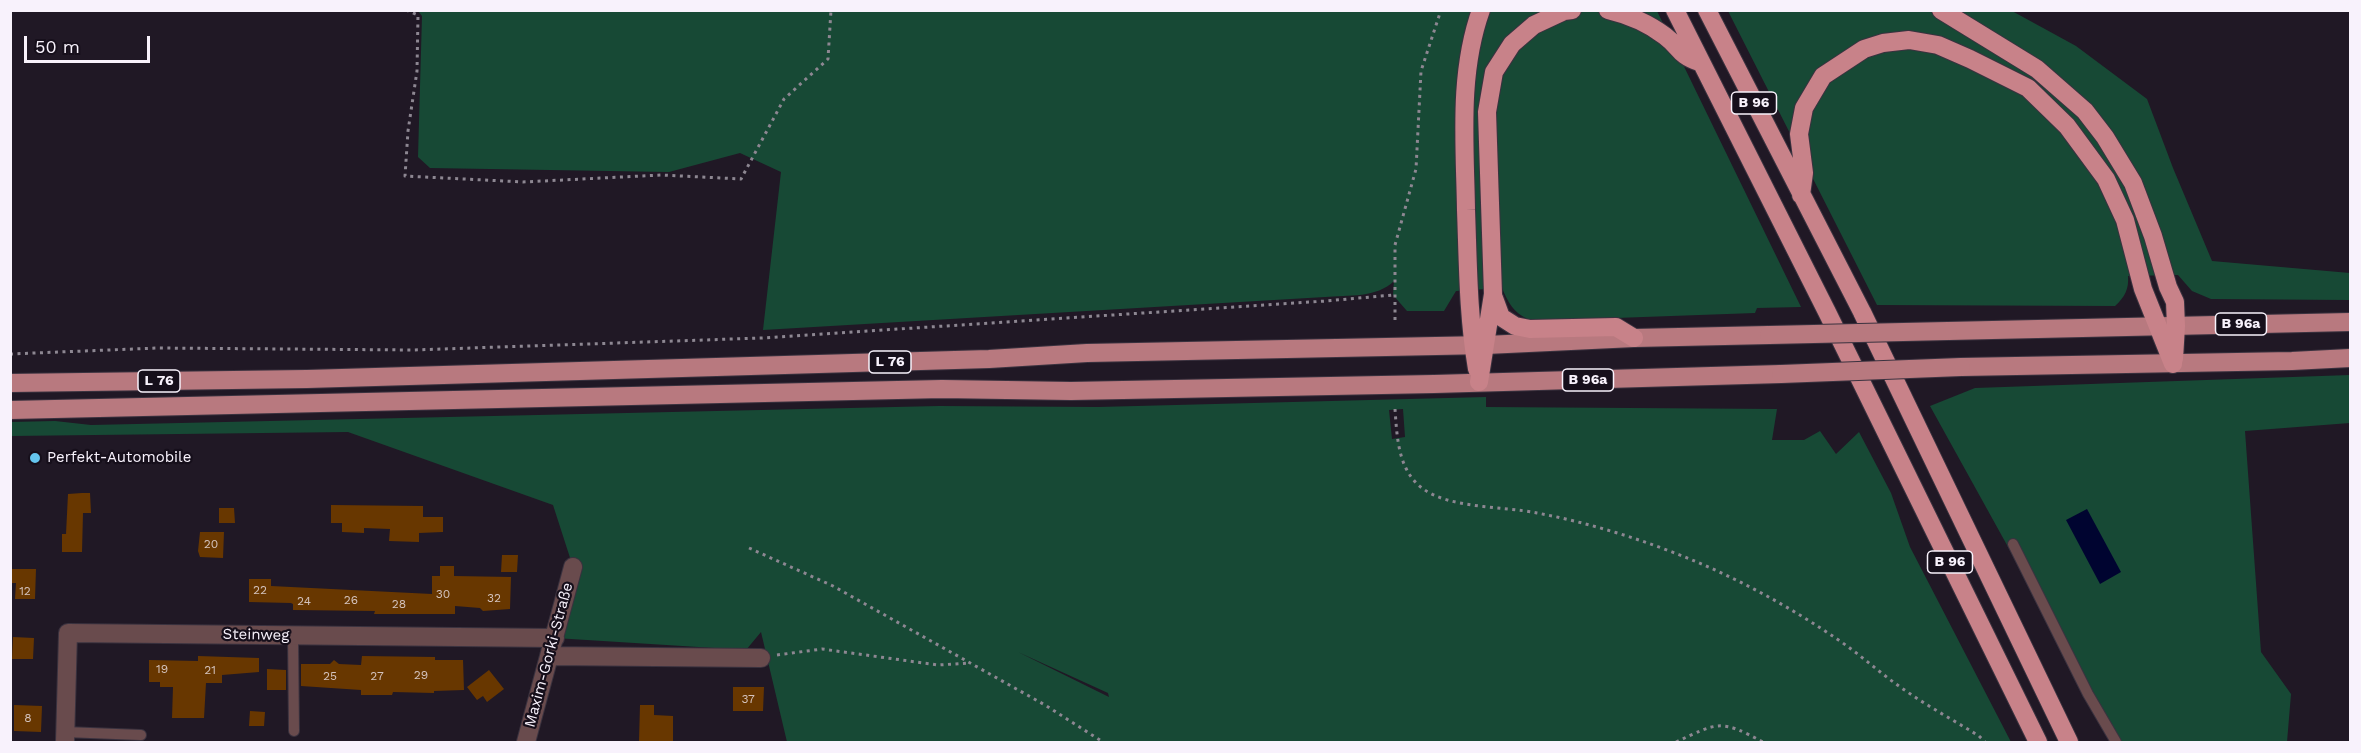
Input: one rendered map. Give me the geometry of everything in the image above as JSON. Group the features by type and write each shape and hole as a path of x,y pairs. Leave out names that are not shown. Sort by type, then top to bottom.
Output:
{"highway":[{"path":"1479,382 1479,345 1469,306 1465,93 1476,24 1481,10"},
{"path":"1479,345 1493,294 1487,112 1494,72 1512,44 1534,25 1572,10"},
{"path":"1608,10 1627,15 1651,26 1668,37 1685,57 1699,62"},
{"name":"B 96","path":"1675,10 1699,62 1827,312 2038,742"},
{"name":"B 96","path":"1707,10 1887,362 2069,742"},
{"path":"1941,10 2037,69 2085,111 2105,137 2122,162 2143,207 2168,287 2175,302 2167,326"},
{"path":"1801,195 1804,173 1800,148 1804,108 1823,76 1864,49 1882,43 1910,40 1938,45 1970,59 2028,88 2067,126 2088,153 2116,197 2135,253 2143,289 2167,326 2173,364"},
{"path":"1493,294 1501,317 1515,326 1530,329 1616,327 1634,338"}],"main road":[{"name":"B 96a","path":"1634,338 2350,322"},
{"path":"1479,345 1634,338"},
{"name":"L 76","path":"10,383 307,379 978,360 1088,353 1479,345"},
{"name":"B 96a","path":"1479,382 2350,358"},
{"name":"L 76","path":"10,410 942,389 1071,391 1479,382"}],"street":[{"name":"Maxim-Gorki-Straße","path":"526,742 573,567"},
{"name":"Steinweg","path":"65,737 68,633 555,638"},
{"path":"549,656 761,658"}],"lane":[{"path":"2013,544 2088,693 2116,742"},
{"path":"293,635 294,731"},
{"path":"65,737 141,735"}],"path":[{"path":"406,10 418,15 418,49 405,176 523,182 662,175 741,179 784,99 828,58 831,10"},
{"path":"1395,320 1393,295 1395,245 1416,169 1421,71 1441,10"},
{"path":"10,354 158,348 413,351 762,338 1393,295"},
{"path":"1395,410 1397,443 1402,460 1410,476 1423,489 1449,501 1538,513 1617,533 1697,562 1760,592 1837,639 1906,691 1985,742"},
{"path":"748,548 833,586 1045,705 1103,742"},
{"path":"761,658 822,649 938,665 970,663"},
{"path":"1676,742 1710,726 1719,725 1737,730 1763,742"}],"green space":[{"path":"418,11 1657,11 1801,307 1757,308 1755,313 1532,321 1513,308 1502,288 1456,291 1444,311 1407,311 1393,295 1394,281 1371,293 1352,296 763,330 781,172 740,153 669,172 430,168 418,157 422,16"},
{"path":"1728,11 2012,11 2076,46 2147,99 2212,261 2350,273 2350,300 2211,299 2192,291 2178,275 2128,276 2126,292 2115,306 1877,305"},
{"path":"2350,375 2350,423 2245,431 2261,652 2291,694 2287,742 2116,742 1930,406 1975,388"},
{"path":"1486,397 1486,407 1777,409 1772,440 1804,440 1820,431 1836,454 1859,432 1891,493 1910,547 2011,742 787,742 761,632 746,650 555,638 573,567 553,505 348,432 11,436 10,422 55,421 91,425 939,406 1098,407","holes":["1403,409 1405,437 1392,439 1389,410","1018,652 1108,693 1109,697"]}],"water":[{"path":"2087,509 2121,572 2100,584 2066,520"}],"building":[{"path":"90,493 91,513 83,513 82,552 62,552 62,534 66,534 68,494"},
{"path":"331,505 423,506 423,517 443,517 443,532 419,533 419,542 389,541 390,529 364,528 364,533 342,532 342,523 331,523"},
{"path":"219,508 234,508 235,523 219,523"},
{"path":"200,532 224,532 223,558 200,557 198,551"},
{"path":"502,555 518,555 517,572 501,572"},
{"path":"440,566 454,566 454,576 511,577 510,609 483,611 480,608 455,606 455,614 374,614 375,611 293,610 291,603 249,602 249,579 271,579 271,586 432,594 432,576 440,576"},
{"path":"10,569 36,569 35,599 15,599 16,583 10,583"},
{"path":"13,637 34,638 33,659 12,659"},
{"path":"198,656 259,658 259,672 222,675 222,683 206,683 204,718 172,718 173,687 160,687 160,682 149,682 149,660 198,661"},
{"path":"362,656 435,657 435,660 463,660 464,690 361,695 361,690 301,686 301,664 330,664 334,660 339,664 361,665"},
{"path":"267,669 286,670 286,690 267,690"},
{"path":"489,670 504,689 487,702 483,696 477,700 467,687"},
{"path":"733,687 764,687 763,711 733,711"},
{"path":"14,705 42,706 41,732 14,731"},
{"path":"640,705 654,705 654,715 673,716 673,742 639,742"},
{"path":"250,711 265,712 264,726 249,726"}],"place":[{"name":"Perfekt-Automobile","path":"35,458"}]}
